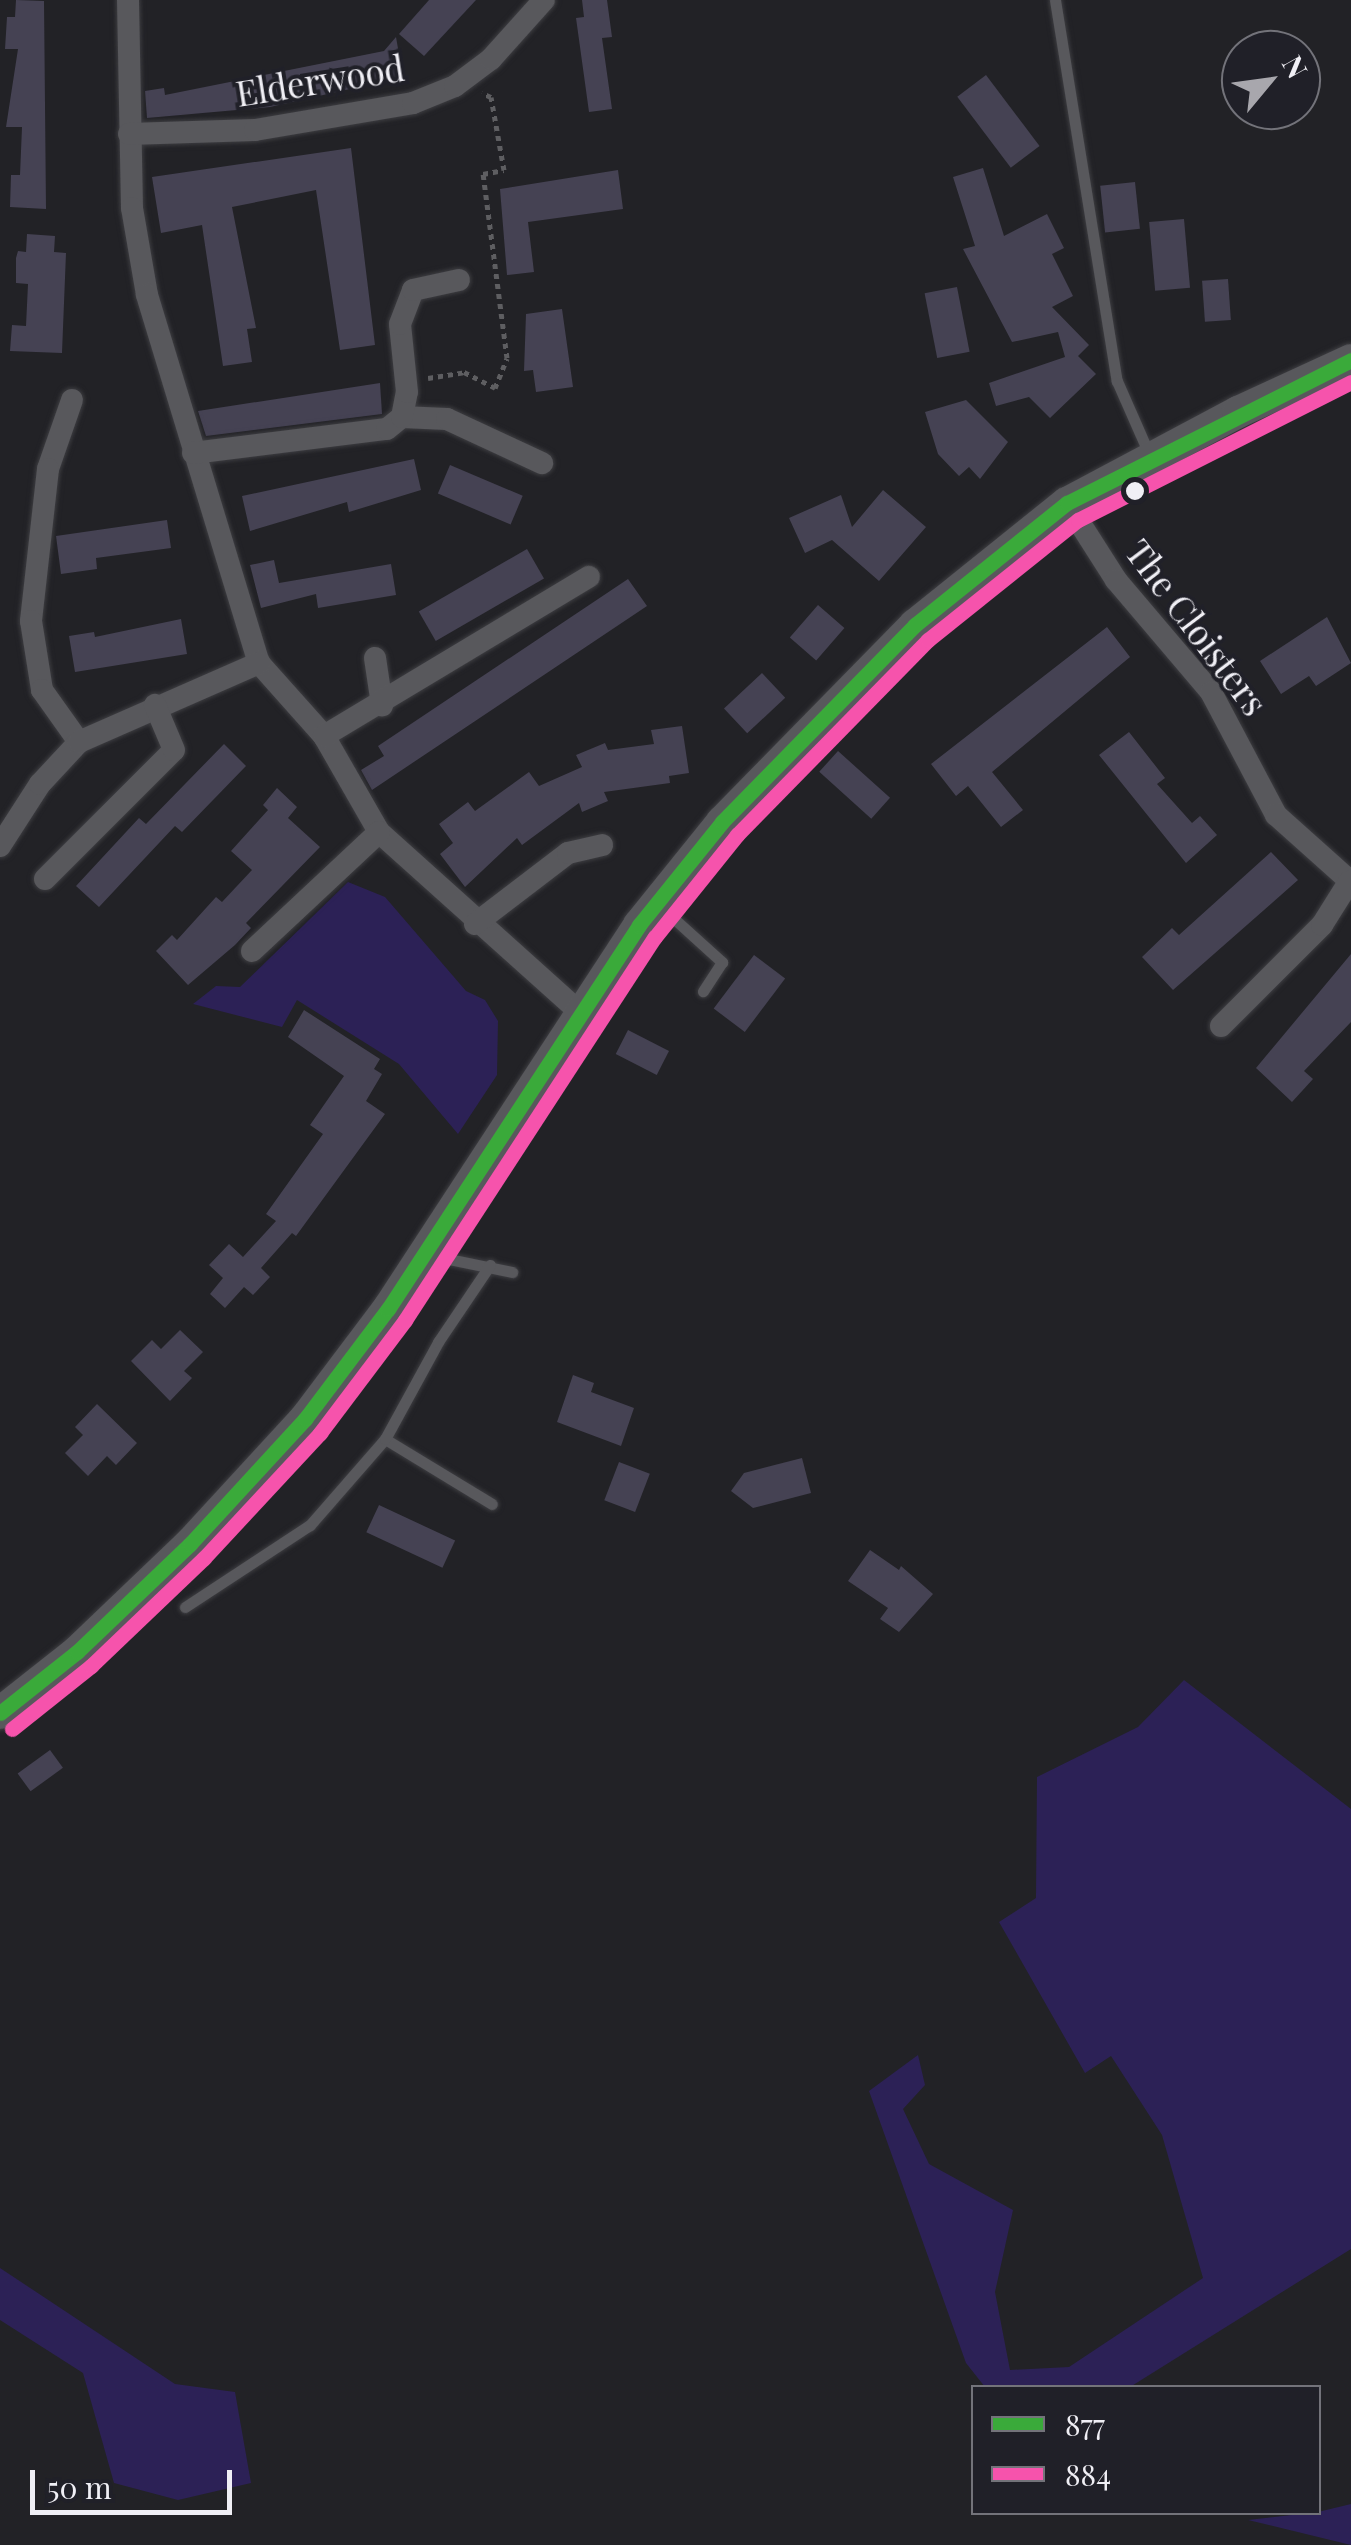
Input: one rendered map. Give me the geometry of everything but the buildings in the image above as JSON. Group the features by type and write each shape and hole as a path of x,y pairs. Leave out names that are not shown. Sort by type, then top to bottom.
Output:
{"main road":[{"path":"0,1713 77,1652 190,1544 305,1419 424,1254 656,903 722,822 915,626 1067,503 1351,360"}],"street":[{"path":"128,0 132,208 147,294 259,663 324,736 379,832 475,924 582,1014"},
{"name":"Elderwood","path":"129,134 272,127 414,104 464,80 544,0"},
{"path":"402,417 406,382 400,324 413,290 459,280"},
{"path":"72,400 48,469 31,621 42,690 79,742"},
{"path":"193,454 387,428 402,417 447,419 542,463"},
{"name":"The Cloisters","path":"1067,503 1116,580 1211,692 1276,815 1350,882 1322,925 1221,1026"},
{"path":"324,736 382,705 589,577"},
{"path":"375,658 382,705"},
{"path":"0,846 40,784 79,742 155,704 259,663"},
{"path":"45,879 174,750 155,704"},
{"path":"252,951 379,832"},
{"path":"475,924 568,853 602,845"}],"lane":[{"path":"1055,0 1118,381 1150,458"},
{"path":"656,903 722,962 703,991"},
{"path":"424,1254 512,1272"},
{"path":"185,1607 310,1525 385,1439 438,1342 490,1265"},
{"path":"385,1439 492,1504"}],"path":[{"path":"406,382 464,372 495,388 507,358 483,174 504,170 491,97 464,80"}],"shaded area":[{"path":"348,882 385,897 466,991 485,1000 498,1021 497,1075 458,1134 399,1064 297,1000 282,1027 193,1004 216,986 240,987"},
{"path":"1184,1680 1351,1809 1351,2249 1133,2385 983,2385 966,2363 869,2091 918,2055 925,2085 903,2109 929,2164 1013,2210 995,2292 1010,2370 1069,2367 1203,2278 1162,2135 1111,2056 1085,2073 999,1922 1036,1898 1037,1777 1138,1727"},
{"path":"0,2268 175,2384 235,2392 251,2483 178,2500 114,2483 83,2373 0,2320"},
{"path":"1351,2504 1351,2545 1248,2520 1321,2515 1321,2511"}],"transit line":[{"name":"877","path":"0,1713 77,1652 190,1544 305,1419 388,1309 639,925 722,822 915,625 1067,503 1351,360"},
{"name":"884","path":"12,1729 91,1666 204,1558 320,1433 405,1320 655,937 737,835 928,640 1078,520 1351,382"}]}
